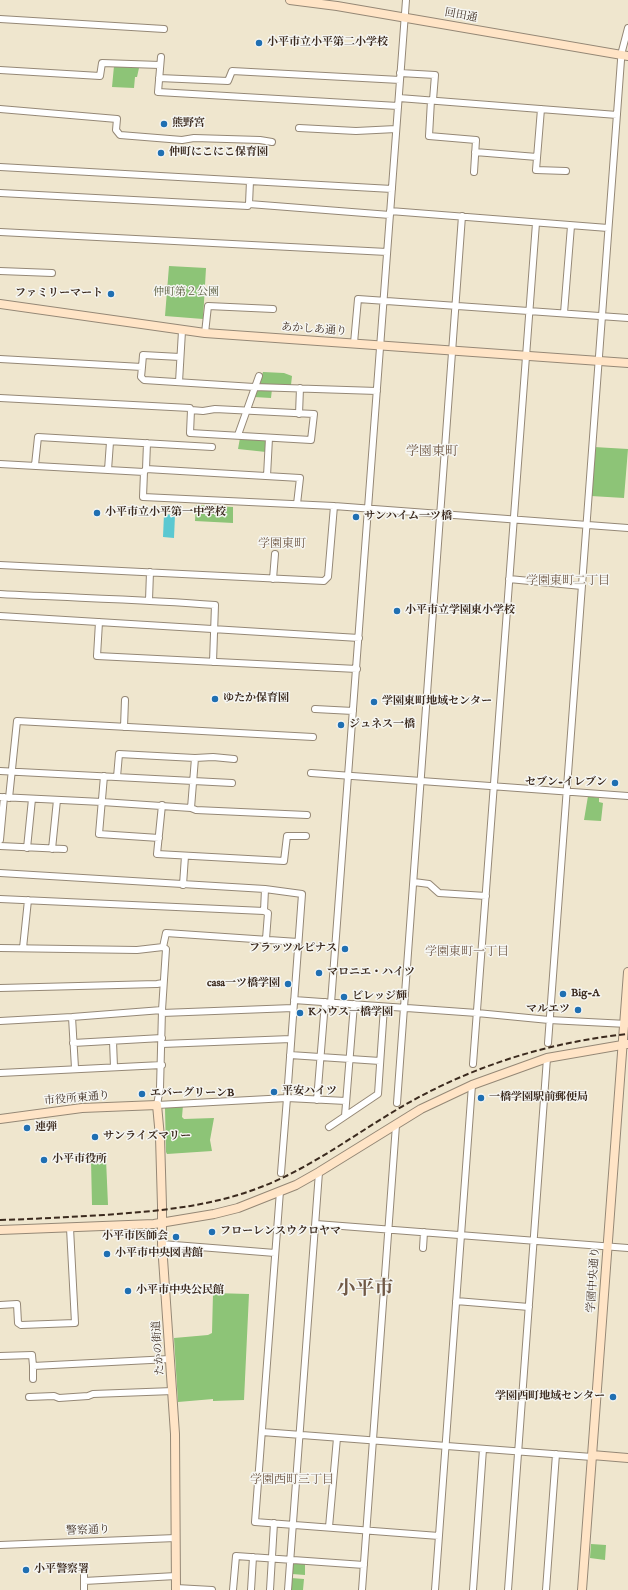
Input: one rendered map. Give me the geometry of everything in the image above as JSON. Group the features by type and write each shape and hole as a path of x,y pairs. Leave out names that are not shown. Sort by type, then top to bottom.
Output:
{"street":[{"name":"回田通","path":"290,0 625,55"},
{"path":"317,1100 320,1057 328,1002 348,775 406,0"},
{"path":"0,19 164,29"},
{"path":"548,1043 608,228 617,115 628,28"},
{"path":"161,57 158,92 398,106"},
{"path":"0,70 100,76 102,63 160,66"},
{"path":"159,78 228,81 232,71 400,80"},
{"path":"400,73 435,75 429,136 476,140 474,172"},
{"path":"399,98 617,115"},
{"path":"0,109 117,119 116,130 120,135 182,140 194,138 260,140 272,142"},
{"path":"541,109 536,170 566,171"},
{"path":"299,128 356,131 396,129"},
{"path":"475,152 537,157"},
{"path":"0,167 392,189"},
{"path":"249,204 250,181"},
{"path":"0,193 248,206 249,204 462,216 608,228"},
{"path":"397,1103 462,216"},
{"path":"473,1064 536,223"},
{"path":"564,313 571,226"},
{"path":"0,232 387,252"},
{"path":"0,271 52,273"},
{"path":"354,343 358,298 628,318"},
{"name":"あかしあ通り","path":"0,304 182,331 628,363"},
{"path":"205,333 208,306 273,309"},
{"path":"178,382 182,331"},
{"path":"180,357 143,354 142,377 144,380 377,391"},
{"path":"0,359 142,367"},
{"path":"238,436 258,376"},
{"path":"299,414 300,388"},
{"path":"0,398 190,408 191,410 203,411 215,409 314,414 311,440 190,432"},
{"path":"189,446 191,410"},
{"path":"35,465 38,437 212,448"},
{"path":"267,476 269,438"},
{"path":"108,470 110,442"},
{"path":"147,443 143,497 368,508 628,528"},
{"path":"0,464 300,478 297,504"},
{"path":"0,565 324,581 328,578 334,506"},
{"path":"274,579 275,554"},
{"path":"149,600 150,572"},
{"path":"509,579 582,586"},
{"path":"0,594 149,600 215,605 213,662"},
{"path":"0,616 359,638"},
{"path":"99,622 97,656 356,669"},
{"path":"124,726 125,700"},
{"path":"315,709 353,711"},
{"path":"0,840 4,797 12,772 17,721 313,737"},
{"path":"117,777 119,754 234,759"},
{"path":"191,808 195,758"},
{"path":"0,771 232,783"},
{"path":"310,773 628,796"},
{"path":"104,776 99,834 159,838"},
{"path":"4,797 162,805 191,808 196,810 307,815"},
{"path":"27,848 32,799"},
{"path":"52,849 57,800"},
{"path":"162,805 157,854 284,861 287,836 306,836"},
{"path":"0,846 64,850"},
{"path":"183,885 185,856"},
{"path":"0,873 266,889 302,894 281,1173"},
{"path":"414,882 429,884 439,893 486,896"},
{"path":"264,910 266,889"},
{"path":"0,899 264,910 268,913 266,939"},
{"path":"23,948 28,900"},
{"path":"298,942 166,933 163,947 166,949 163,983 162,1065 157,1105 287,1098 346,1102"},
{"path":"0,948 137,950 163,947"},
{"name":"学園中央通り","path":"582,1590 625,1044 628,972"},
{"path":"0,988 163,983"},
{"path":"294,1000 477,1013 549,1020 626,1024"},
{"path":"345,1116 354,1004"},
{"path":"328,1127 378,1094 384,1007"},
{"path":"0,1021 162,1012 293,1008"},
{"path":"72,1017 75,1068"},
{"path":"73,1043 113,1041 291,1039"},
{"path":"113,1041 114,1067"},
{"path":"0,1230 154,1224 214,1214 238,1208 280,1191 319,1172 420,1109 472,1085 547,1058 625,1044"},
{"path":"290,1055 380,1060"},
{"path":"508,1590 547,1058"},
{"path":"0,1073 75,1068 162,1065"},
{"path":"434,1590 472,1085"},
{"name":"市役所東通り","path":"0,1119 82,1108 157,1105"},
{"name":"たかの街道","path":"157,1105 160,1134 162,1244 176,1443 176,1589"},
{"path":"362,1590 396,1125"},
{"path":"288,1590 319,1172"},
{"path":"280,1191 255,1522 439,1536"},
{"path":"316,1224 628,1248"},
{"path":"0,1305 17,1304 18,1323 21,1325 75,1322 70,1228"},
{"path":"423,1248 424,1232"},
{"path":"162,1244 275,1253"},
{"path":"456,1301 529,1307"},
{"path":"0,1356 32,1355 34,1379"},
{"path":"33,1366 170,1359"},
{"path":"29,1397 54,1396 59,1398 88,1396 93,1394 173,1391"},
{"path":"262,1432 445,1447 628,1458"},
{"path":"329,1527 337,1438"},
{"path":"473,1590 484,1449"},
{"path":"546,1590 556,1454"},
{"path":"270,1590 274,1523"},
{"name":"警察通り","path":"0,1545 176,1538"},
{"path":"233,1590 236,1556 364,1565"},
{"path":"251,1590 254,1557"},
{"path":"84,1568 84,1590"},
{"path":"84,1581 176,1576"},
{"path":"176,1589 212,1590"}],"green space":[{"path":"114,66 139,68 137,77 135,77 134,88 112,87"},
{"name":"仲町第２公園","path":"169,266 206,268 203,319 165,316"},
{"path":"263,372 284,373 292,376 291,385 261,384 260,381"},
{"path":"272,389 271,398 254,397 256,390"},
{"path":"240,438 264,439 267,442 266,452 238,449"},
{"path":"594,447 628,449 624,498 591,496"},
{"path":"196,505 233,507 233,523 195,521"},
{"path":"588,796 599,798 599,802 603,803 601,821 584,820"},
{"path":"167,1105 183,1105 182,1117 184,1119 214,1118 210,1140 212,1151 167,1154 165,1108"},
{"path":"106,1159 108,1205 92,1205 91,1160"},
{"path":"213,1293 249,1294 244,1400 213,1401 213,1399 178,1402 174,1338 208,1335 212,1333"},
{"path":"591,1544 606,1545 605,1560 590,1558"},
{"path":"293,1562 305,1563 305,1575 292,1574"},
{"path":"291,1578 304,1579 303,1590 290,1590"}],"water":[{"path":"164,514 175,515 174,538 163,537"}],"railway":[{"path":"0,1220 39,1219 164,1210 203,1204 242,1194 299,1170 403,1106 456,1079 512,1058 540,1050 569,1043 628,1034"}],"place":[{"name":"小平市立小平第二小学校","path":"259,43"},
{"name":"熊野宮","path":"164,124"},
{"name":"仲町にこにこ保育園","path":"161,153"},
{"name":"ファミリーマート","path":"111,294"},
{"name":"小平市立小平第一中学校","path":"97,513"},
{"name":"サンハイム一ツ橋","path":"356,517"},
{"name":"小平市立学園東小学校","path":"397,611"},
{"name":"ゆたか保育園","path":"215,699"},
{"name":"学園東町地域センター","path":"374,702"},
{"name":"ジュネス一橋","path":"341,725"},
{"name":"セブン-イレブン","path":"615,783"},
{"name":"フラッツルピナス","path":"345,949"},
{"name":"マロニエ・ハイツ","path":"319,973"},
{"name":"casa一ツ橋学園","path":"288,984"},
{"name":"Big-A","path":"563,994"},
{"name":"ビレッジ輝","path":"344,997"},
{"name":"マルエツ","path":"578,1010"},
{"name":"Kハウス一橋学園","path":"300,1013"},
{"name":"平安ハイツ","path":"274,1092"},
{"name":"エバーグリーンB","path":"142,1094"},
{"name":"一橋学園駅前郵便局","path":"481,1098"},
{"name":"連弾","path":"27,1128"},
{"name":"サンライズマリー","path":"95,1137"},
{"name":"小平市役所","path":"44,1160"},
{"name":"フローレンスウクロヤマ","path":"212,1232"},
{"name":"小平市医師会","path":"176,1237"},
{"name":"小平市中央図書館","path":"107,1254"},
{"name":"小平市中央公民館","path":"128,1291"},
{"name":"学園西町地域センター","path":"613,1397"},
{"name":"小平警察署","path":"26,1570"}],"district":[{"name":"学園東町","path":"432,452"},
{"name":"学園東町","path":"282,545"},
{"name":"学園東町二丁目","path":"568,582"},
{"name":"学園東町一丁目","path":"467,953"},
{"name":"小平市","path":"365,1290"},
{"name":"学園西町三丁目","path":"292,1481"}]}
